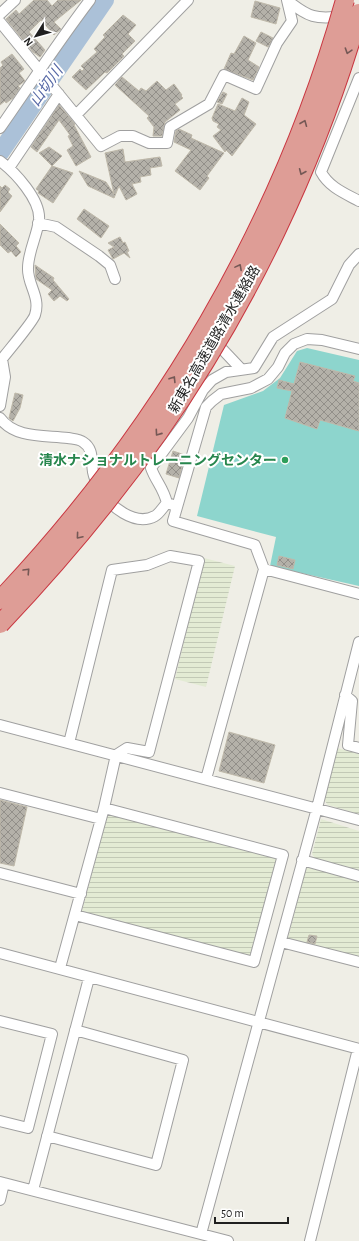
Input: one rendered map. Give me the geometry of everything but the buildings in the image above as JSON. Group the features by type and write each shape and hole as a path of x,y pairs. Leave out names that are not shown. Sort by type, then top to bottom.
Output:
{"highway":[{"name":"新東名高速道路清水連絡路","path":"0,600 35,563 90,497 145,423 215,311 245,255 278,186 311,104 333,42 345,0"},
{"name":"新東名高速道路清水連絡路","path":"0,624 47,574 104,507 158,433 202,366 248,287 293,193 322,125 359,13"}],"street":[{"path":"0,14 15,0"},
{"path":"0,128 41,74 58,43 90,0"},
{"path":"76,115 188,0"},
{"path":"0,22 101,146 120,136 133,136 149,143 167,143 170,127 209,104 224,75 256,89 277,43 292,21 287,0"},
{"path":"287,0 301,11 319,18 346,16 353,17 359,21"},
{"path":"359,78 321,172 325,180 336,189 359,202"},
{"path":"0,406 5,377 2,359 35,316 36,296 27,268 38,223 39,208 32,196 5,165 57,92"},
{"path":"38,223 56,227 99,256 110,265 115,279"},
{"path":"167,503 164,490 154,477 151,468 188,418 203,390 212,380 226,372 254,368 273,337 332,299 346,270 359,254"},
{"path":"206,780 264,569 255,545 173,521 206,407 221,394 251,388 268,379 278,366 285,353 294,344 307,339 322,340 359,349"},
{"path":"223,350 234,360 240,369"},
{"path":"0,418 20,432 34,436 53,436 81,441 87,446 92,454 93,473 100,490 118,510 132,517 143,520 155,516 167,503"},
{"path":"167,503 177,507"},
{"path":"60,968 104,808 116,755 127,748 149,752 199,561 170,556 147,565 112,570 69,743"},
{"path":"264,569 359,594"},
{"path":"207,1237 259,1022 317,808 345,695 355,673 359,642"},
{"path":"345,695 352,701 348,745 359,748"},
{"path":"0,725 359,820"},
{"path":"0,793 101,819"},
{"path":"74,916 254,962 283,855 104,808"},
{"path":"302,860 359,876"},
{"path":"0,873 81,894"},
{"path":"281,942 359,962"},
{"path":"0,953 359,1049 310,1241"},
{"path":"33,1190 89,978"},
{"path":"0,1020 52,1034 28,1128 0,1121"},
{"path":"47,1136 156,1166 183,1060 75,1030"},
{"path":"0,1200 2,1182 207,1237 228,1241"}],"green space":[{"path":"204,558 235,566 206,687 175,679"},
{"path":"337,748 359,754 359,814 328,805 324,800"},
{"path":"111,813 278,858 252,957 82,911 107,816"},
{"path":"321,819 359,831 359,870 315,859 312,854"},
{"path":"306,867 359,880 359,957 288,938"}],"shaded area":[{"name":"清水ナショナルトレーニングセンター","path":"307,348 359,360 359,586 270,566 276,537 197,516 224,405 263,391 280,378 297,351"}],"waterway":[{"name":"山切川","path":"0,153 105,0"}],"place":[{"name":"清水ナショナルトレーニングセンター","path":"285,460"}]}
